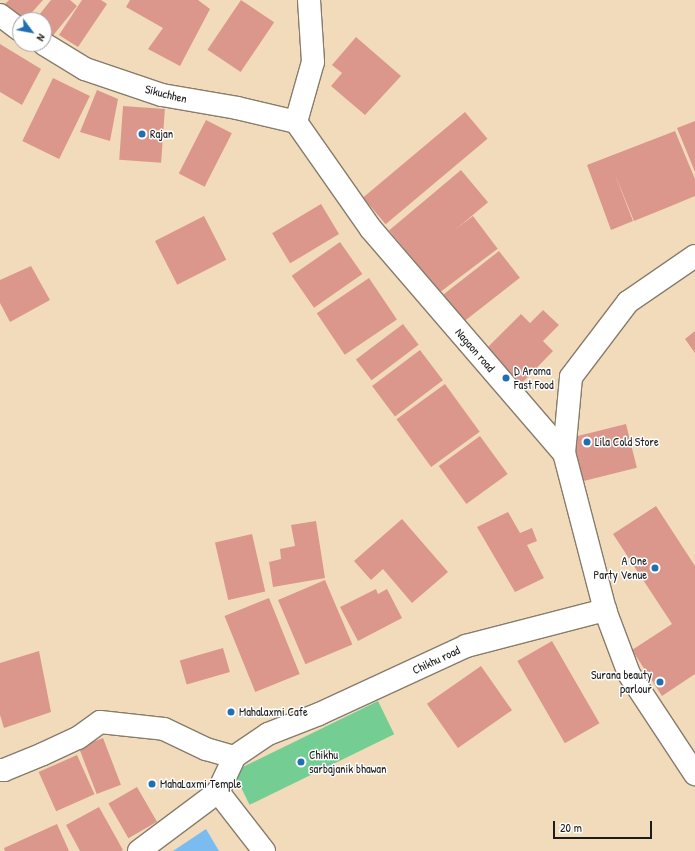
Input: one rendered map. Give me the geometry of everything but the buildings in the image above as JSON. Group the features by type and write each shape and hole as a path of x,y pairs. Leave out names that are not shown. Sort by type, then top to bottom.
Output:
{"street":[{"path":"296,122 313,62 309,0"},
{"path":"0,15 12,24"},
{"name":"Sikuchhen","path":"52,49 85,69 162,95 238,108 296,122"},
{"name":"Nagaon road","path":"296,122 372,229 564,453"},
{"path":"695,256 628,302 572,377 564,453 605,610 629,674 695,774"},
{"name":"Chikhu road","path":"234,757 268,734 319,714 466,646 605,610"},
{"path":"0,770 4,770 78,738 100,722 164,729 206,749 234,757 218,792 139,851"},
{"path":"218,792 264,851"}],"green space":[{"path":"378,701 394,734 250,805 233,772"}],"water":[{"path":"206,829 219,851 173,851"}],"place":[{"name":"Rajan","path":"142,134"},
{"name":"D Aroma Fast Food","path":"506,378"},
{"name":"Lila Cold Store","path":"587,442"},
{"name":"A One Party Venue","path":"655,568"},
{"name":"Surana beauty parlour","path":"660,682"},
{"name":"Mahalaxmi Cafe","path":"231,712"},
{"name":"Chikhu sarbajanik bhawan","path":"301,762"},
{"name":"MahaLaxmi Temple","path":"152,784"}]}
